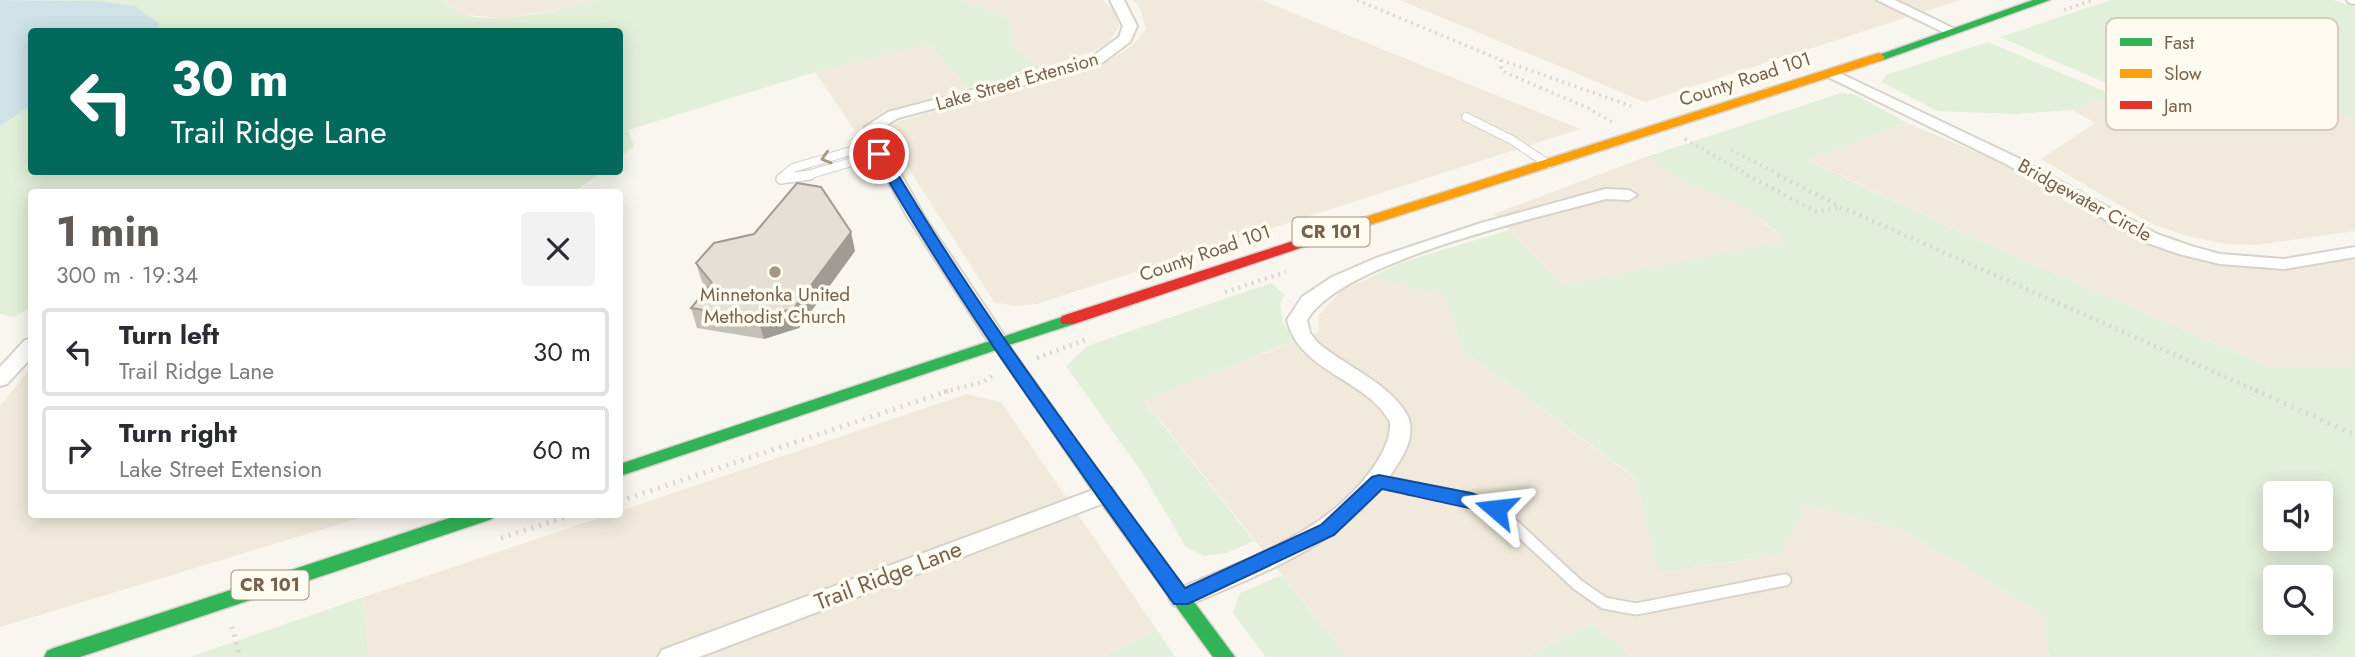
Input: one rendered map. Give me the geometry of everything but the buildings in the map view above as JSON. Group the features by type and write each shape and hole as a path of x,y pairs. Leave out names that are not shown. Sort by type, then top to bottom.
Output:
{"main road":[{"name":"County Road 101","path":"623,469 1250,259 1831,73 2044,0"},
{"path":"1000,344 1104,494 1225,657"},
{"name":"CR 101","path":"54,657 473,518"}],"street":[{"name":"Lake Street Extension","path":"877,149 871,135 873,127 893,115 1080,67 1112,52 1125,40 1130,26 1127,15 1117,0"},
{"path":"1884,0 1952,31"},
{"name":"Bridgewater Circle","path":"1831,73 2022,166 2151,238 2185,250 2220,259 2284,264 2355,252"},
{"path":"877,149 915,217 1000,344"},
{"path":"1181,598 1328,530 1379,481 1401,436 1398,418 1386,404 1313,349 1300,332 1297,320 1300,310 1337,282 1388,257 1605,194 1629,195"},
{"path":"0,379 28,349"},
{"name":"Trail Ridge Lane","path":"671,657 1104,494"}],"lane":[{"path":"1466,117 1512,140 1548,164"},
{"path":"877,149 798,178 781,179 793,168 877,149"},
{"path":"1379,481 1471,500 1496,509 1578,585 1604,603 1636,609 1786,580"}],"path":[{"path":"1357,0 1501,60 1631,106"},
{"path":"1501,60 1501,69 1506,73 1588,108 1613,122"},
{"path":"1676,141 1684,139 1801,206 1817,212 1841,207"},
{"path":"1731,150 1841,207 2355,435"},
{"path":"1220,294 1295,269"},
{"path":"623,500 944,392 983,382 1014,366 1100,334"},
{"path":"232,627 240,657"}],"shaded area":[{"path":"0,0 96,1 135,6 159,23 157,28 28,28 28,107 0,126"},
{"path":"443,0 598,0 574,7 506,18 463,15"},
{"path":"962,0 1103,0 1115,11 1119,26 1110,41 1096,50 1041,69 1012,43 1012,20"},
{"path":"1132,0 1261,0 1580,129 1036,304 1013,306 994,302 884,130 899,121 1087,70 1108,61 1132,46 1146,29 1139,6"},
{"path":"1400,0 1960,0 1645,102"},
{"path":"930,44 967,88 884,111 855,131 815,72"},
{"path":"2106,98 2106,130 2338,130 2340,113 2355,121 2355,231 2256,245 2225,244 2187,236 2150,223 2041,159 2095,123 2073,110"},
{"path":"1907,123 2010,166 2149,245 2174,254 2227,266 2287,269 2355,257 2355,367 2269,367 1978,240 1806,159"},
{"path":"1646,157 1679,178 1728,197 1757,216 1785,241 1562,285 1494,214"},
{"path":"1371,277 1443,295 1465,352 1636,479 1660,573 1782,554 1806,504 1901,529 2043,614 2049,657 1633,657 1592,623 1526,657 1347,657 1144,400 1319,332 1318,316 1341,291"},
{"path":"28,371 28,518 360,518 0,627 0,406"},
{"path":"967,394 1001,402 1157,630 1101,657 368,657 364,597 599,518 623,518 623,510"}],"green space":[{"path":"50,0 443,0 461,13 489,18 549,12 598,0 962,0 1012,20 1012,43 1041,69 967,88 930,44 815,72 628,130 634,146 623,155 623,28 157,28 159,23 135,6"},
{"path":"2111,0 2333,0 2355,7 2355,121 2338,113 2338,18 2106,18 2106,83 2000,37"},
{"path":"1988,42 2106,92 2106,98 2073,110 2014,114 1937,111 1882,82 1886,75"},
{"path":"1841,93 1856,95 1907,123 1807,160 1978,240 2269,367 2355,367 2355,657 2049,657 2043,614 1901,529 1806,504 1782,554 1659,573 1636,478 1465,352 1443,295 1371,277 1400,263 1509,230 1562,285 1784,241 1748,210 1666,171 1646,157"},
{"path":"28,107 28,175 597,175 578,189 28,189 28,310 13,317 0,314 0,126"},
{"path":"1271,283 1285,295 1280,303 1283,322 1294,341 1144,401 1254,541 1226,553 1204,556 1186,547 1141,471 1066,366 1087,346"},
{"path":"1282,575 1347,657 1266,657 1233,613 1240,593"},
{"path":"364,597 368,657 190,657"},
{"path":"1592,623 1633,657 1526,657"},
{"path":"1157,630 1175,657 1101,657"}],"traffic: fast":[{"path":"1879,57 2044,0"},
{"path":"623,469 1068,320"},
{"path":"1000,344 1104,494 1225,657"},
{"path":"54,657 473,518"}],"traffic: slow":[{"path":"1352,226 1879,57"}],"traffic: jam":[{"path":"1068,320 1352,226"}],"place":[{"name":"Minnetonka United Methodist Church","path":"775,272"}],"route":[{"path":"879,154 915,217 1014,366 1181,598 1328,530 1379,481 1471,500 1496,509"}]}
